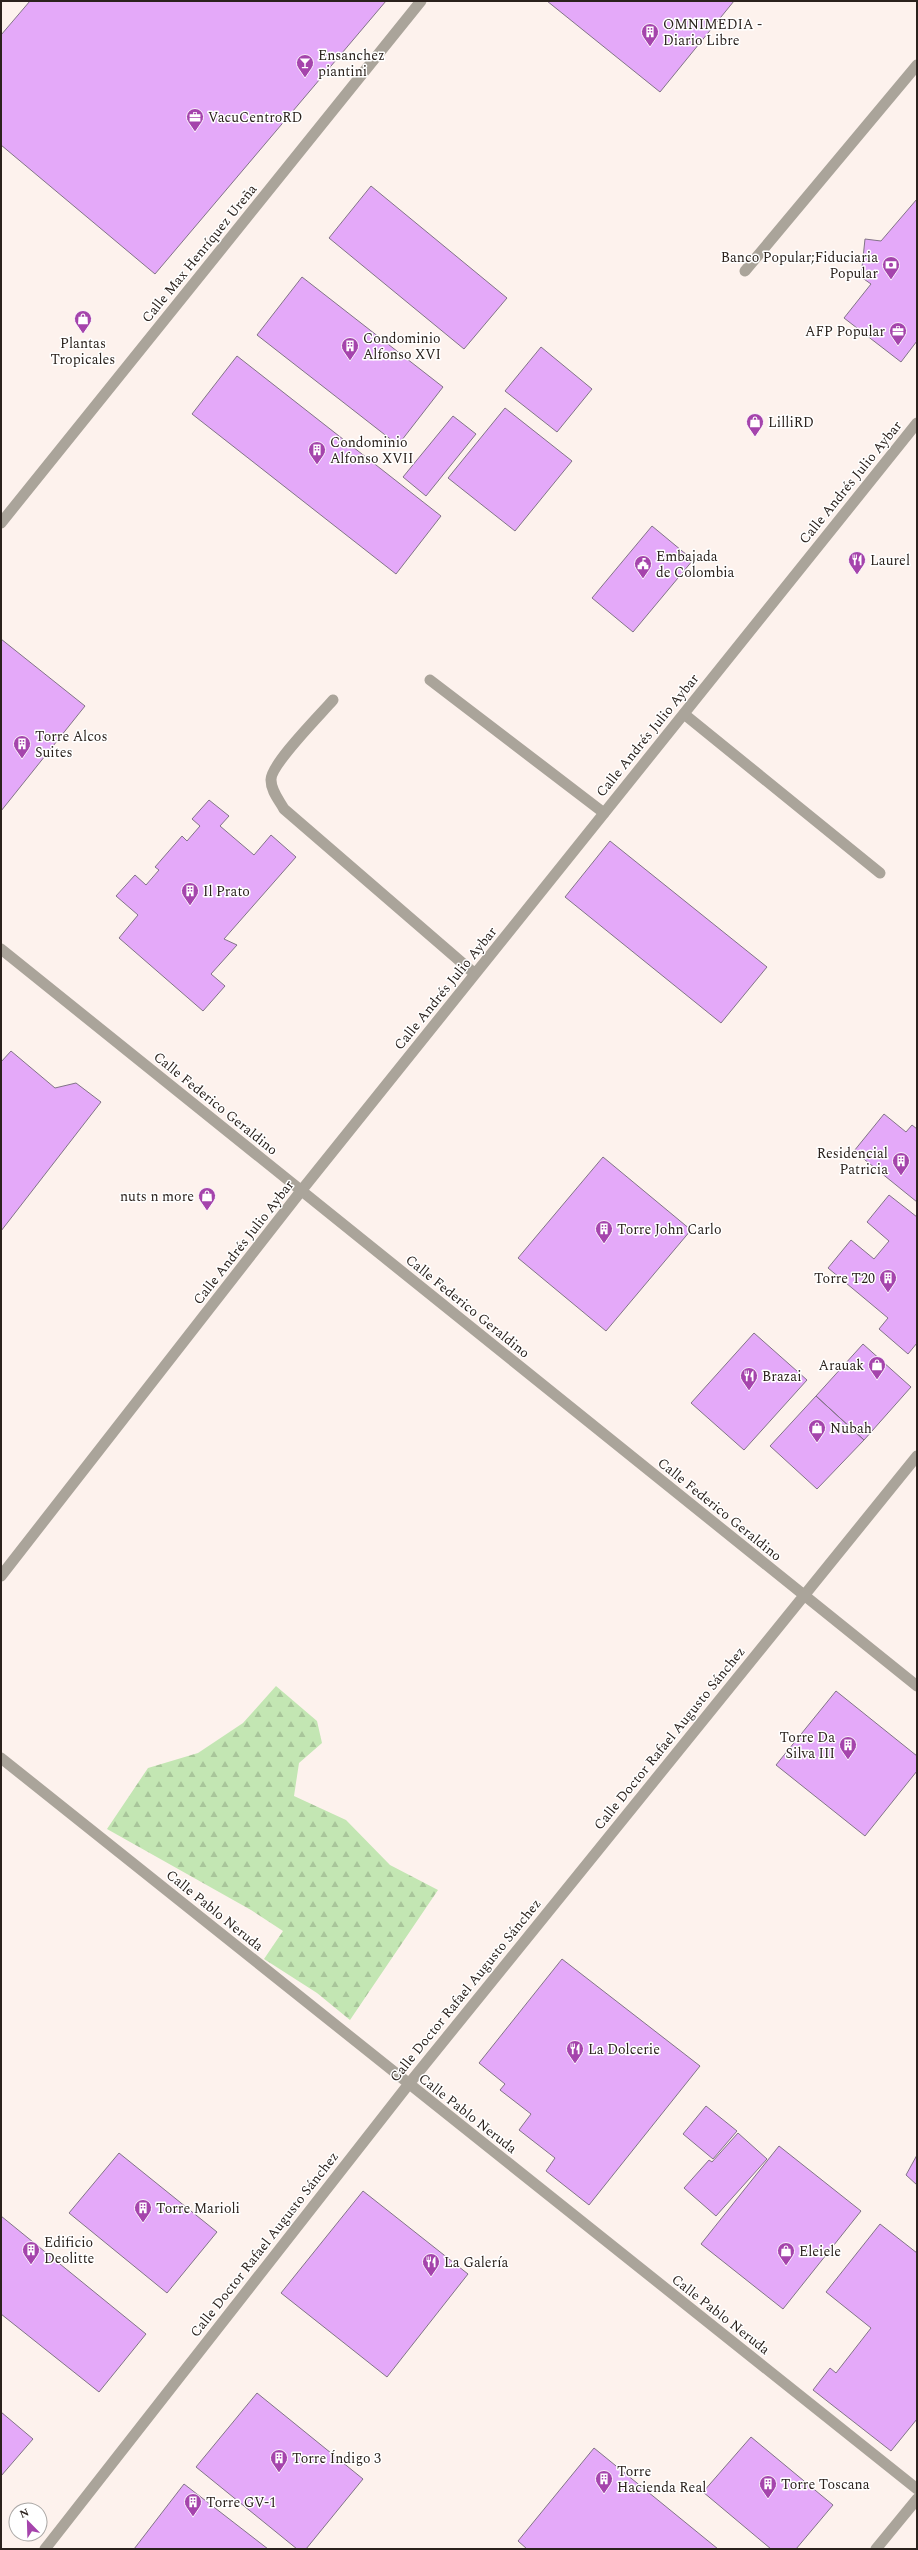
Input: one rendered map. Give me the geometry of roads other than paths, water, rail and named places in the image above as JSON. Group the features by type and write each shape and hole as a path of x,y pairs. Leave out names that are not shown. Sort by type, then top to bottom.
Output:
{"street":[{"name":"Calle Max Henríquez Ureña","path":"1,523 420,1"},
{"path":"745,271 917,65"},
{"name":"Calle Andrés Julio Aybar","path":"1,1576 301,1191 916,425"},
{"path":"430,680 604,813"},
{"path":"333,700 278,762 271,780 275,795 284,809 476,974"},
{"path":"684,714 880,872"},
{"name":"Calle Federico Geraldino","path":"1,949 917,1686"},
{"name":"Calle Doctor Rafael Augusto Sánchez","path":"45,2549 408,2085 917,1456"},
{"name":"Calle Pablo Neruda","path":"1,1758 408,2085 917,2489"},
{"path":"876,2549 917,2499"}],"place":[{"name":"OMNIMEDIA - Diario Libre","path":"650,47"},
{"name":"Ensanchez piantini","path":"305,78"},
{"name":"VacuCentroRD","path":"195,132"},
{"name":"Banco Popular;Fiduciaria Popular","path":"891,280"},
{"name":"Plantas Tropicales","path":"83,334"},
{"name":"AFP Popular","path":"898,346"},
{"name":"Condominio Alfonso XVI","path":"350,361"},
{"name":"LilliRD","path":"755,437"},
{"name":"Condominio Alfonso XVII","path":"317,465"},
{"name":"Laurel","path":"857,575"},
{"name":"Embajada de Colombia","path":"643,579"},
{"name":"Torre Alcos Suites","path":"22,759"},
{"name":"Il Prato","path":"190,906"},
{"name":"Residencial Patricia","path":"901,1176"},
{"name":"nuts n more","path":"207,1211"},
{"name":"Torre John Carlo","path":"604,1244"},
{"name":"Torre T20","path":"888,1293"},
{"name":"Arauak","path":"877,1380"},
{"name":"Brazai","path":"749,1391"},
{"name":"Nubah","path":"817,1443"},
{"name":"Torre Da Silva III","path":"848,1760"},
{"name":"La Dolcerie","path":"575,2064"},
{"name":"Torre Marioli","path":"143,2223"},
{"name":"Edificio Deolitte","path":"31,2265"},
{"name":"Eleiele","path":"786,2266"},
{"name":"La Galería","path":"431,2277"},
{"name":"Torre Índigo 3","path":"279,2473"},
{"name":"Torre Hacienda Real","path":"604,2494"},
{"name":"Torre Toscana","path":"768,2499"},
{"name":"Torre GV-1","path":"193,2517"}]}
